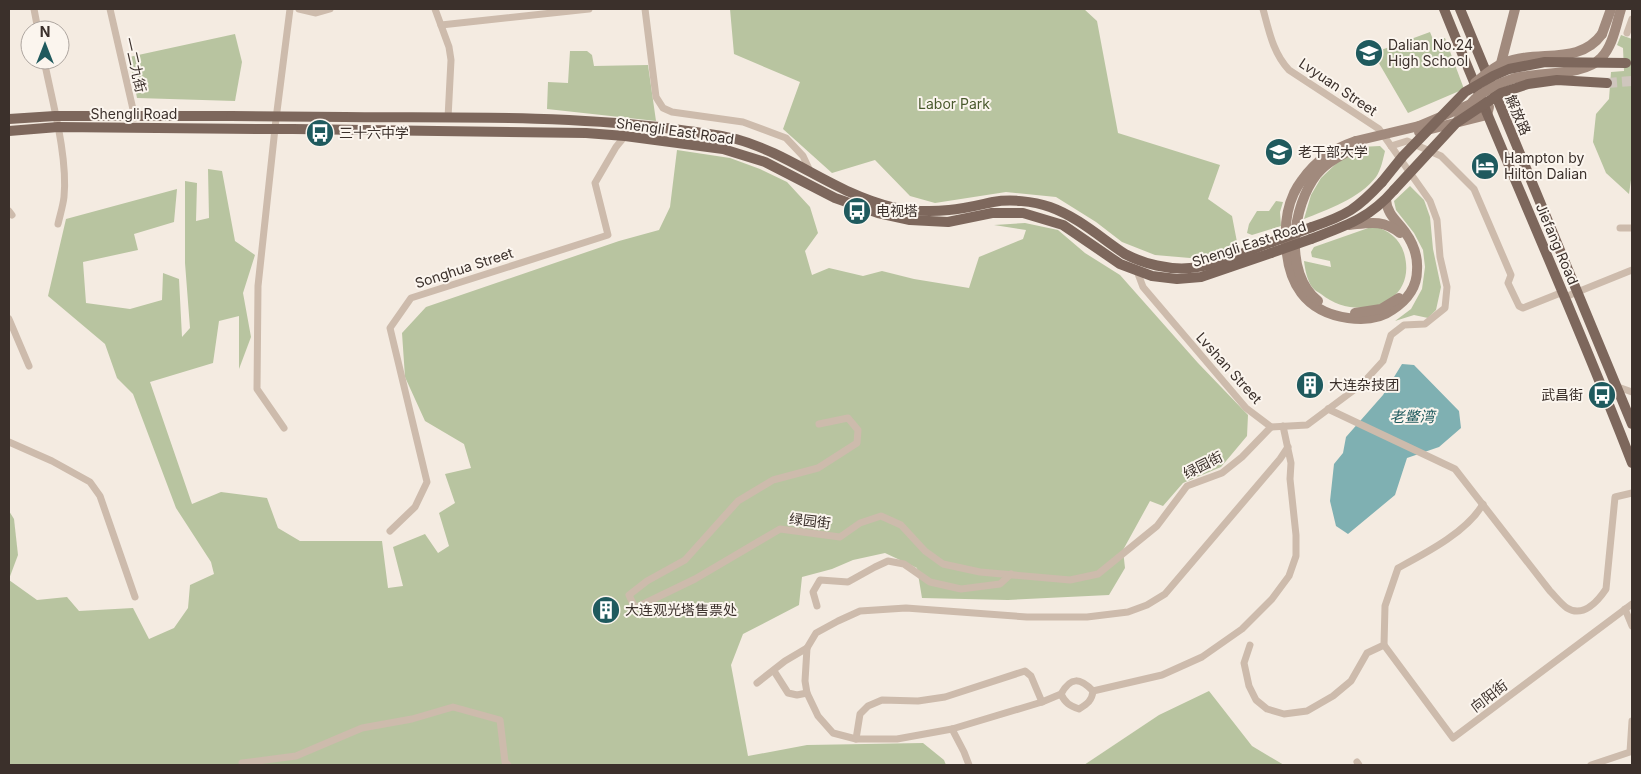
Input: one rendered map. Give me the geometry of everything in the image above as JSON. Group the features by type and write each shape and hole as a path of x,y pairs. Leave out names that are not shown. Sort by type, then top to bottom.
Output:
{"main road":[{"name":"Jiefang Road","path":"1444,9 1605,393 1632,463"},
{"name":"解放路","path":"1460,9 1632,424"},
{"path":"1386,200 1389,213 1405,232 1415,250 1418,271 1416,282 1410,294 1403,303 1390,312 1366,319 1334,316 1320,310 1303,297 1294,283 1288,266 1285,229 1294,192 1316,163 1330,151 1419,129 1487,115 1515,9"},
{"path":"1465,92 1491,70 1505,62 1583,51 1592,45 1602,34 1611,9"},
{"path":"1456,123 1476,99 1499,84 1530,75 1580,70 1590,67 1600,60 1608,49 1621,9"},
{"name":"Shengli East Road","path":"810,171 845,189 894,207 920,210 950,210 995,202 1021,202 1047,206 1067,214 1130,257 1171,267 1191,268 1209,264 1272,242 1340,217 1355,209 1465,92 1509,69 1545,62 1626,63"},
{"name":"Shengli East Road","path":"260,129 470,130 586,133 625,136 723,149 765,162 835,198 878,213 910,220 948,222 992,213 1022,212 1062,225 1120,264 1152,276 1177,279 1201,278 1349,225 1376,209 1386,200 1456,123 1501,94 1528,84 1557,80 1607,83"},
{"path":"1419,129 1482,100"},
{"name":"Shengli Road","path":"9,119 55,116 134,115 582,120 701,133 734,139 757,146 810,171"},
{"name":"Shengli Road","path":"9,131 58,127 260,129"},
{"path":"1349,225 1381,223 1391,226 1399,232 1410,250 1413,271 1409,285 1398,299 1381,309 1360,313 1341,312 1325,306 1310,294 1304,286 1298,270 1296,226 1298,211 1305,191 1318,173 1335,158 1357,144"}],"street":[{"path":"284,428 257,389 258,286 290,9"},
{"path":"299,9 316,13 330,9"},
{"path":"435,9 449,47 448,118"},
{"path":"441,25 589,9"},
{"path":"645,9 656,97 663,108 672,112 743,122 786,138 803,156 810,171"},
{"name":"Lvyuan Street","path":"1263,9 1275,48 1285,66 1336,102 1379,129 1391,146"},
{"name":"一二九街","path":"112,11 137,127"},
{"path":"1627,33 1632,19"},
{"path":"46,70 58,127 64,176 64,198 58,224"},
{"name":"Songhua Street","path":"390,531 415,507 427,482 390,328 412,298 608,235 595,183 616,147 625,136"},
{"path":"1271,427 1307,424 1362,384 1383,361 1391,335 1404,325 1425,324 1445,308 1447,287 1440,257 1437,220 1430,201 1391,146 1407,141 1441,156 1474,189 1511,275 1508,283 1519,306 1523,308 1578,292 1632,270"},
{"path":"1620,228 1632,228"},
{"name":"Lvshan Street","path":"1137,271 1143,287 1239,401 1271,427"},
{"path":"9,319 29,366"},
{"path":"1605,393 1618,387 1632,392"},
{"path":"1328,409 1455,469 1550,591 1567,608 1577,612 1583,611 1600,600 1606,589 1615,497 1632,493"},
{"name":"绿园街","path":"819,424 848,418 858,430 857,443 818,468 773,480 738,501 685,560 647,581 629,595 635,608 695,579 780,529 840,537 860,523 881,516 901,525 925,551 943,564 980,572 1070,580 1098,574 1157,526 1187,486 1222,473 1242,457 1271,427"},
{"path":"1093,691 1162,675 1202,657 1242,630 1272,599 1289,576 1296,556 1290,479 1291,463 1283,426"},
{"path":"9,442 52,461 90,482 100,496 135,597"},
{"path":"1093,691 1083,682 1073,681 1066,685 1061,694 1042,702 952,729 897,739 856,739 833,733 818,716 807,693 805,682 807,648 816,633 860,611 906,608 1026,616 1087,616 1128,612 1147,605 1165,594 1190,566 1288,447"},
{"path":"1250,645 1244,663 1249,686 1256,700 1267,710 1284,714 1307,711 1333,696 1350,682 1367,653 1384,645 1385,606 1398,568 1436,547 1476,516 1483,504"},
{"path":"817,606 813,592 820,580 848,582 888,561 904,564 930,582 962,589 1000,584 1011,574"},
{"name":"向阳街","path":"1384,645 1453,738 1632,604"},
{"path":"1626,609 1632,626"},
{"path":"756,683 785,661 807,648"},
{"path":"774,671 788,693 797,695 807,693"},
{"path":"856,739 860,714 868,706 882,700 918,701 945,697 1025,671 1031,676 1042,702"},
{"path":"1061,694 1065,701 1079,709 1088,704 1093,691"},
{"path":"242,763 296,756 362,728 412,719 453,707 500,720 505,762 508,765"},
{"path":"1591,765 1630,752 1632,720"},
{"path":"952,729 969,765"}],"green space":[{"name":"Labor Park","path":"730,9 1084,9 1097,21 1118,133 1220,165 1208,199 1232,216 1237,242 1222,251 1190,258 1155,255 1122,242 1096,222 1056,197 1006,192 935,203 910,196 875,160 832,173 783,129 800,82 734,54"},
{"path":"1430,32 1434,42 1445,38 1464,89 1408,113 1373,53"},
{"path":"235,34 242,62 235,101 137,98 129,57"},
{"path":"1621,35 1632,39 1632,173 1629,194 1606,173 1593,142 1596,114 1609,99 1611,72 1624,71 1623,48 1617,45"},
{"path":"570,51 587,51 592,55 594,66 648,65 656,121 547,109 548,82 568,83"},
{"path":"1380,146 1385,151 1382,164 1378,174 1369,184 1343,203 1304,219 1311,195 1321,178 1341,159 1360,147"},
{"path":"677,150 730,158 760,169 787,182 810,207 818,233 805,251 812,275 829,268 863,276 882,271 914,279 969,288 979,257 1023,239 1026,230 994,225 1025,223 1058,230 1085,253 1120,275 1198,363 1248,415 1247,436 1221,467 1183,483 1163,506 1150,501 1123,550 1125,568 1109,595 1008,600 922,598 917,568 885,553 853,560 832,569 802,577 799,605 743,634 731,665 748,756 807,745 923,743 944,760 946,765 9,765 9,580 37,600 67,597 79,611 133,608 149,639 174,628 188,608 190,585 214,574 211,562 176,508 133,394 117,378 105,344 48,296 66,219 177,189 174,222 134,234 138,250 83,262 86,303 130,309 162,300 163,273 179,279 182,337 190,328 185,263 185,181 197,183 196,221 209,218 208,169 222,171 235,241 255,255 243,293 251,337 239,369 239,316 219,321 213,363 150,382 192,504 221,492 267,498 278,528 300,541 382,541 388,588 403,586 393,547 425,534 438,553 449,546 439,513 455,503 445,474 471,468 464,444 425,421 405,377 402,333 426,307 619,241 659,230 670,207"},
{"path":"1410,186 1424,200 1430,217 1433,249 1441,287 1436,310 1428,318 1414,315 1395,321 1411,309 1422,289 1425,267 1423,250 1414,233 1396,210 1394,201"},
{"path":"1276,201 1283,202 1280,212 1281,226 1252,235 1247,233 1249,224 1257,211 1269,211"},
{"path":"1374,226 1393,236 1400,243 1404,253 1406,271 1402,285 1394,296 1381,304 1367,307 1351,307 1335,303 1314,289 1310,284 1304,261 1331,267 1330,261 1312,257 1311,252 1314,247"},
{"path":"9,511 14,519 18,555 9,579"},
{"path":"1209,691 1252,746 1284,765 1084,765 1159,715"}],"water":[{"name":"老鳖湾","path":"1402,364 1414,365 1459,411 1461,428 1439,447 1407,458 1395,495 1348,534 1336,526 1330,501 1334,464 1343,453 1346,437 1383,395"}],"tunnel":[{"path":"1607,83 1632,81"}],"place":[{"name":"Dalian No.24 High School","path":"1369,53"},
{"name":"三十六中学","path":"320,133"},
{"name":"老干部大学","path":"1279,152"},
{"name":"Hampton by Hilton Dalian","path":"1485,166"},
{"name":"电视塔","path":"857,211"},
{"name":"大连杂技团","path":"1310,385"},
{"name":"武昌街","path":"1602,395"},
{"name":"大连观光塔售票处","path":"606,610"}]}
